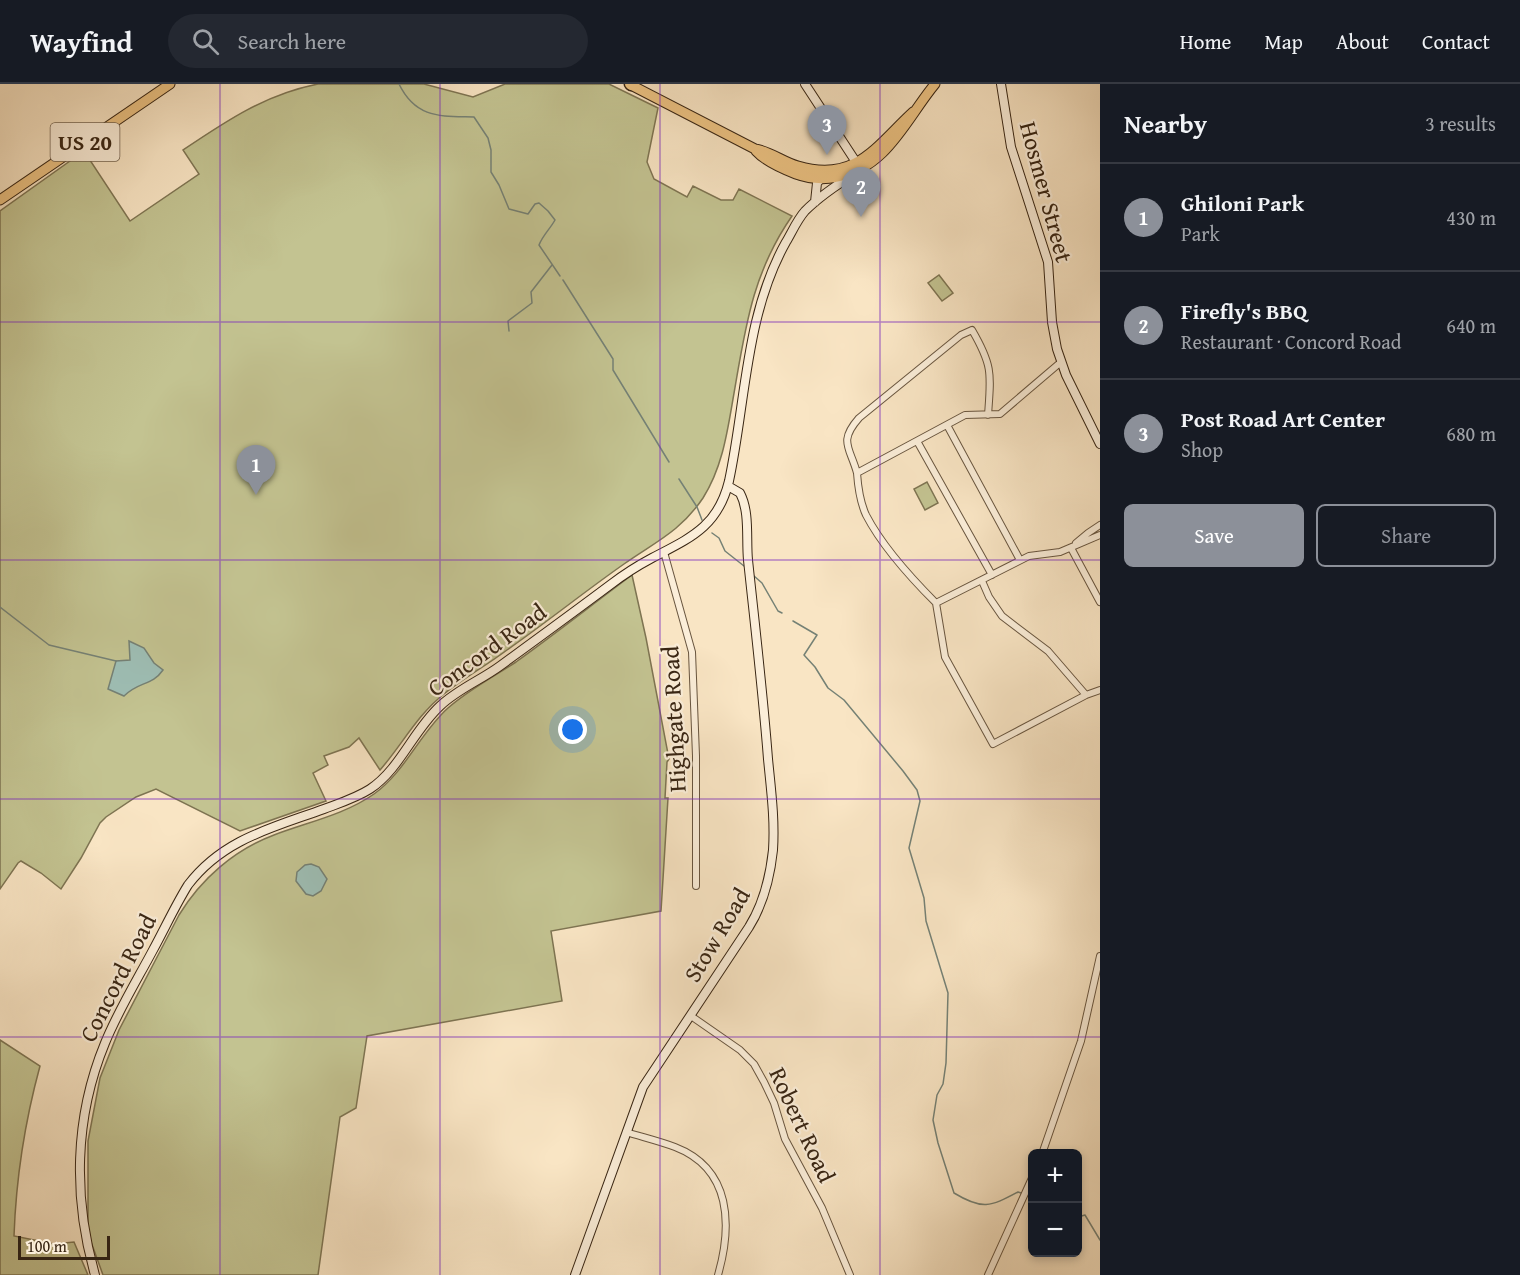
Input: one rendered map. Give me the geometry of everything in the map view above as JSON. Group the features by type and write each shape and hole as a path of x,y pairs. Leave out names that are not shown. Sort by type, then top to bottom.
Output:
{"main road":[{"name":"US 20","path":"0,200 170,84"},
{"path":"631,84 755,149 823,175 860,165 913,112 935,84"}],"street":[{"path":"805,84 860,165"},
{"name":"Hosmer Street","path":"1001,84 1011,147 1048,262 1054,336 1061,362 1100,444"},
{"name":"Concord Road","path":"95,1275 84,1230 79,1175 83,1127 92,1084 110,1032 181,897 196,874 244,838 344,802 368,790 389,772 421,726 450,697 499,667 620,578 690,538 708,524 722,504 728,486 754,330 774,264 801,216 815,201 860,165"},
{"path":"823,175 825,194"},
{"path":"815,201 817,183 823,175"},
{"path":"988,415 991,374 986,353 972,330 961,335 859,418 848,431 847,447 857,473 859,493 865,514 916,583 936,603 945,657 993,744 1100,690"},
{"path":"857,473 965,415 1000,414 1061,362"},
{"path":"947,425 1020,560"},
{"path":"917,441 992,575"},
{"name":"Stow Road","path":"575,1275 638,1100 650,1075 756,916 766,890 773,849 773,808 744,508 740,493 728,486"},
{"path":"1071,548 1088,532 1100,525"},
{"path":"936,603 1029,556 1060,552 1100,535"},
{"path":"1071,548 1100,602"},
{"name":"Highgate Road","path":"664,552 692,652 696,756 696,886"},
{"path":"982,581 989,597 1002,616 1048,651 1086,696"},
{"path":"1044,1149 1079,1048 1100,957"},
{"name":"Robert Road","path":"691,1016 740,1050 754,1064 774,1103 785,1139 822,1208 850,1275"},
{"path":"626,1132 677,1148 701,1163 715,1181 721,1192 727,1230 725,1250 718,1275"},
{"path":"988,1275 1028,1187"}],"green space":[{"path":"318,84 424,84 473,97 505,84 609,84 658,108 647,162 654,179 687,197 693,186 721,200 733,200 739,189 792,216 778,238 758,282 746,327 726,438 715,475 703,498 676,528 434,702 380,770 359,738 349,747 324,756 328,765 313,773 326,801 240,831 156,789 136,797 100,823 61,889 21,861 0,889 0,211 84,151 130,221 199,174 183,150 247,110 281,94"},
{"path":"939,275 953,293 942,301 928,283"},
{"path":"927,482 938,503 925,510 914,489"},
{"path":"632,575 669,759 665,798 668,798 661,911 551,931 562,1001 367,1036 356,1108 340,1117 318,1275 103,1275 86,1228 88,1227 88,1141 100,1078 119,1030 188,902 208,878 245,849 274,835 338,813 374,794 395,775 438,718 456,701 516,662"},
{"path":"0,1040 40,1066 22,1150 14,1236 54,1244 74,1242 88,1275 0,1275"}],"water":[{"path":"129,641 144,648 154,663 163,670 154,679 124,696 108,689 116,661 130,660"},
{"path":"311,864 319,867 327,879 321,891 313,896 306,894 296,881 297,872 305,865"}],"waterway":[{"path":"399,84 413,104 422,110 440,115 474,117 488,138 491,150 491,172 509,209 528,214 535,204 539,203 555,220 539,245 560,276"},
{"path":"509,331 508,321 532,303 531,292 552,265"},
{"path":"563,280 613,359 613,370 669,462"},
{"path":"679,479 697,507 702,520"},
{"path":"712,533 719,538 725,551 744,566"},
{"path":"754,576 762,583 778,611 782,613"},
{"path":"0,607 49,645 116,661"},
{"path":"793,621 817,635 804,655 815,667 828,688 844,700 917,790 920,801 909,848 924,898 926,921 948,993 946,1063 933,1120 954,1193 972,1202 986,1205 1018,1192 1021,1193"},
{"path":"1082,1216 1085,1215 1100,1240"}],"place":[{"name":"Post Road Art Center","path":"827,155"},
{"name":"Firefly's BBQ","path":"861,217"},
{"name":"Ghiloni Park","path":"256,495"}]}
